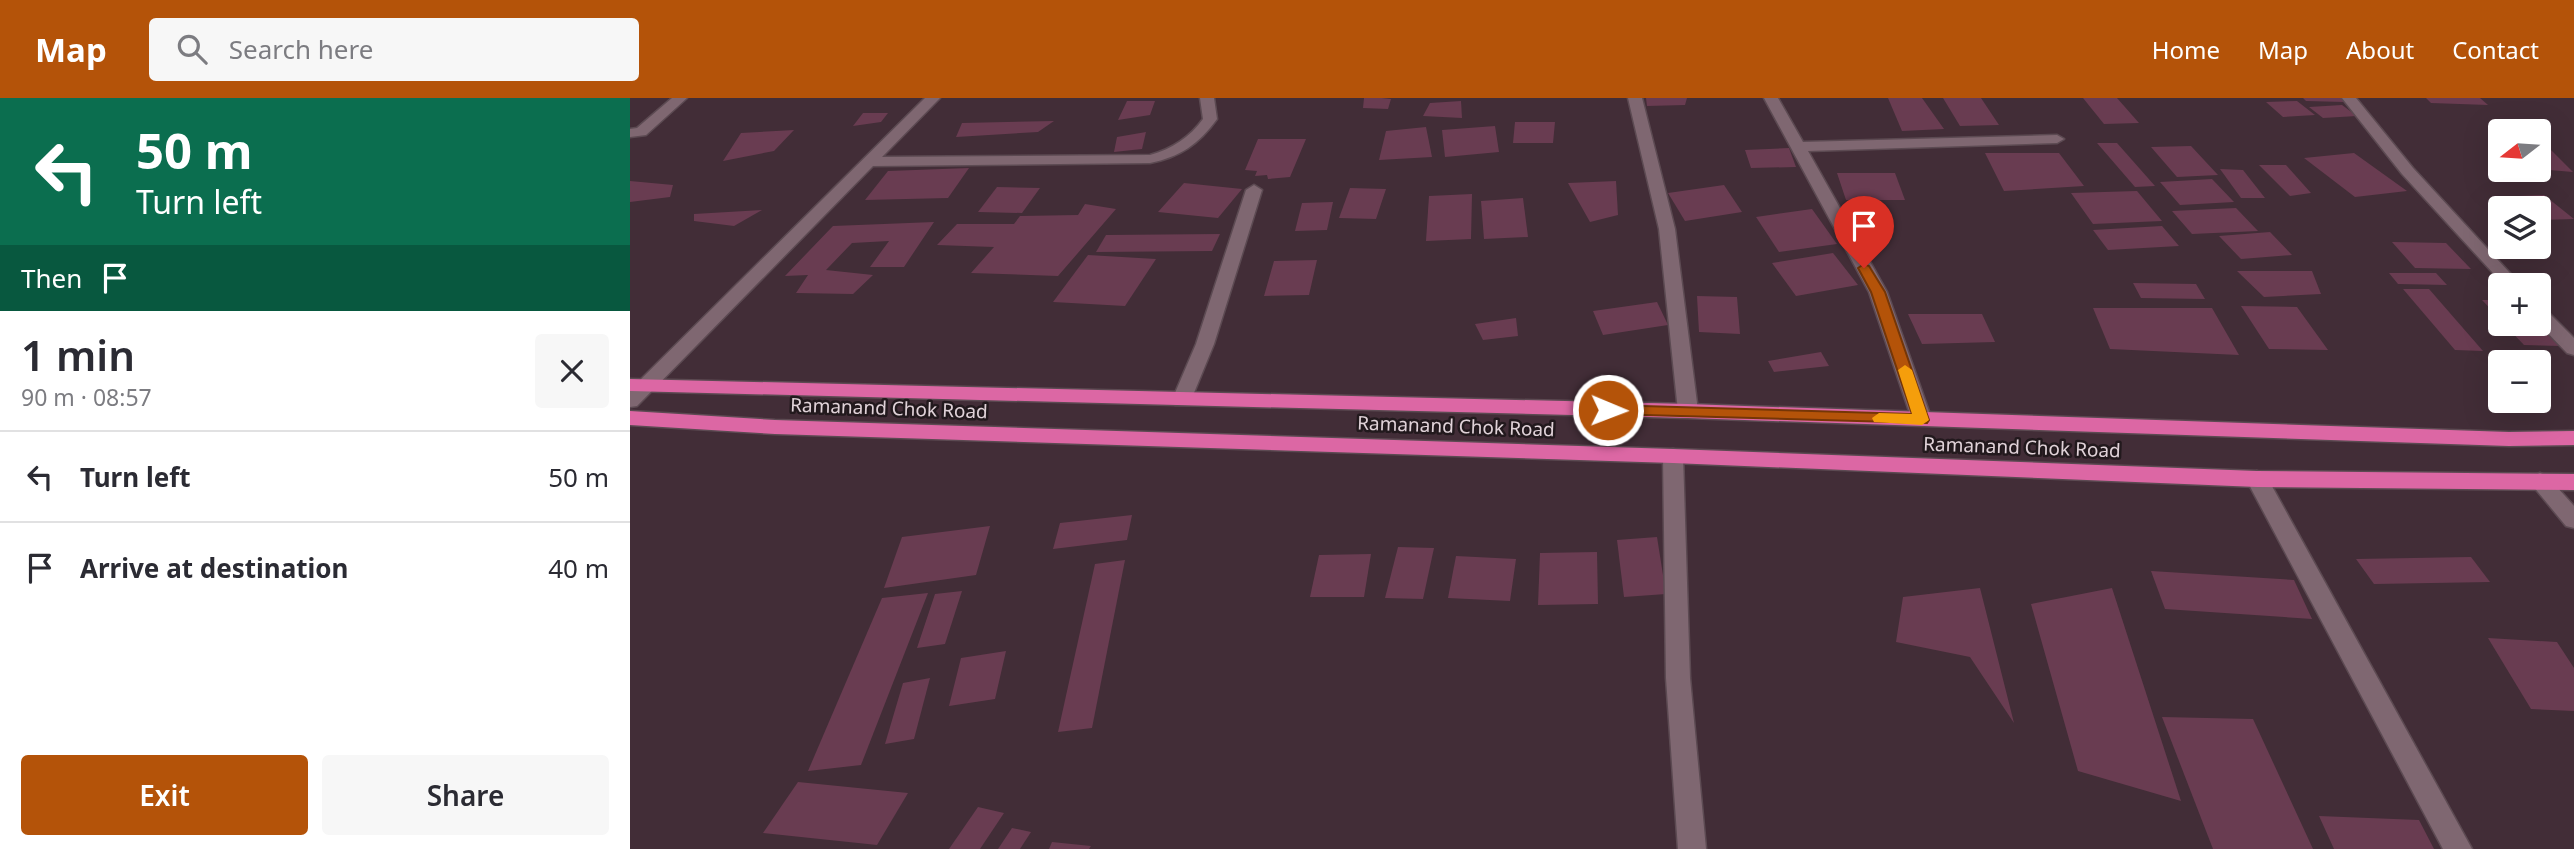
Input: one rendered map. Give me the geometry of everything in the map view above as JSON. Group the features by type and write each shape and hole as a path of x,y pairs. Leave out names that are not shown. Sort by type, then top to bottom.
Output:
{"highway":[{"name":"Ramanand Chok Road","path":"637,386 1688,411 2509,439 2574,438"},
{"name":"Ramanand Chok Road","path":"630,418 803,428 2257,478 2574,482"}],"street":[{"path":"630,133 641,132 680,98"},
{"path":"630,401 637,386 933,98"},
{"path":"869,162 1150,159 1170,155 1199,135 1210,119 1207,98"},
{"path":"1635,98 1667,229 1688,411"},
{"path":"1770,98 1878,292 1922,420"},
{"path":"2349,98 2382,142 2435,203 2502,273"},
{"path":"1797,148 2057,139"},
{"path":"1182,400 1205,344 1254,190"},
{"path":"2551,325 2574,349"},
{"path":"1673,456 1678,678 1692,849"},
{"path":"2257,478 2458,849"},
{"path":"2540,481 2574,520"}],"building":[{"path":"1364,98 1391,99 1388,109 1363,108"},
{"path":"1646,98 1687,98 1685,105 1647,106"},
{"path":"1888,98 1922,98 1944,129 1902,131"},
{"path":"1943,98 1981,98 1999,125 1960,126"},
{"path":"2083,98 2117,98 2139,123 2104,124"},
{"path":"2303,98 2341,98 2344,102 2306,101"},
{"path":"2426,98 2480,98 2488,105 2431,103"},
{"path":"1127,101 1155,101 1150,115 1118,120"},
{"path":"1461,101 1462,118 1423,116 1430,103"},
{"path":"2297,101 2315,115 2283,117 2266,102"},
{"path":"2342,105 2357,116 2323,118 2309,107"},
{"path":"863,113 888,113 881,122 853,126"},
{"path":"1054,121 1038,132 956,137 962,123"},
{"path":"1515,122 1555,122 1553,143 1513,143"},
{"path":"1495,126 1499,152 1445,157 1442,130"},
{"path":"1426,127 1432,157 1379,160 1386,131"},
{"path":"794,130 774,151 723,161 741,133"},
{"path":"1146,132 1142,149 1114,152 1117,137"},
{"path":"1258,139 1306,139 1290,177 1268,179 1267,175 1255,176 1257,171 1245,170"},
{"path":"2097,143 2117,143 2155,186 2135,187"},
{"path":"2191,146 2218,175 2177,177 2151,147"},
{"path":"1789,148 1796,167 1751,168 1745,150"},
{"path":"2552,151 2573,172 2552,170"},
{"path":"1985,153 2059,153 2084,186 2004,191"},
{"path":"2354,153 2407,191 2355,197 2304,158"},
{"path":"2259,165 2286,165 2311,193 2290,196"},
{"path":"969,168 948,198 865,200 888,171"},
{"path":"2220,169 2243,170 2265,198 2241,198"},
{"path":"1837,173 1895,173 1905,200 1846,200"},
{"path":"2212,179 2234,202 2180,205 2160,182"},
{"path":"630,181 673,185 670,197 630,202"},
{"path":"1616,181 1618,215 1590,222 1568,183"},
{"path":"1184,183 1242,189 1218,218 1158,212"},
{"path":"1724,185 1742,212 1685,221 1668,193"},
{"path":"997,187 1040,188 1022,213 978,212"},
{"path":"1350,188 1386,189 1376,219 1339,218"},
{"path":"2137,191 2162,221 2093,224 2071,193"},
{"path":"1472,194 1471,239 1426,241 1429,196"},
{"path":"1523,198 1528,237 1484,239 1481,201"},
{"path":"2551,201 2574,219 2551,220"},
{"path":"1333,202 1327,230 1295,231 1302,203"},
{"path":"1085,204 1116,209 1058,276 971,273 994,247 937,245 957,224 1014,224 1020,216 1078,215"},
{"path":"2236,208 2258,231 2192,234 2172,211"},
{"path":"1812,209 1837,244 1779,252 1756,217"},
{"path":"762,210 734,226 694,221 694,214"},
{"path":"934,222 904,267 870,267 889,241 852,243 826,270 873,275 853,294 796,293 808,275 785,276 833,226"},
{"path":"2162,226 2179,246 2108,250 2093,230"},
{"path":"2270,232 2292,255 2241,259 2219,236"},
{"path":"1220,234 1212,251 1096,252 1106,235"},
{"path":"2392,242 2446,243 2471,269 2415,268"},
{"path":"1833,253 1858,285 1796,296 1772,263"},
{"path":"1088,255 1156,259 1125,306 1053,302"},
{"path":"1317,260 1309,295 1264,296 1274,261"},
{"path":"2237,271 2312,271 2321,294 2264,297"},
{"path":"2389,273 2436,273 2447,285 2398,284"},
{"path":"2133,283 2196,284 2205,299 2141,298"},
{"path":"2403,289 2429,289 2483,351 2455,350"},
{"path":"1697,296 1737,297 1740,334 1699,332"},
{"path":"1657,302 1668,325 1603,335 1593,311"},
{"path":"2241,306 2297,307 2328,350 2269,349"},
{"path":"2093,308 2212,308 2239,355 2110,349"},
{"path":"1908,314 1982,314 1995,342 1922,344"},
{"path":"1516,318 1518,336 1483,340 1475,324"},
{"path":"2515,336 2551,336 2561,346 2524,345"},
{"path":"1821,352 1829,366 1774,372 1768,361"},
{"path":"1132,515 1127,540 1053,549 1060,523"},
{"path":"990,526 976,575 884,588 902,537"},
{"path":"1657,537 1666,594 1624,597 1617,540"},
{"path":"1398,547 1434,548 1423,599 1385,598"},
{"path":"1597,552 1598,604 1538,605 1540,553"},
{"path":"1371,554 1364,597 1310,597 1319,555"},
{"path":"1456,556 1516,559 1510,601 1448,598"},
{"path":"2471,557 2490,582 2374,584 2356,559"},
{"path":"1125,560 1092,728 1058,732 1095,564"},
{"path":"2151,571 2294,580 2312,619 2165,609"},
{"path":"1980,588 2014,723 1970,657 1896,642 1903,597"},
{"path":"2112,588 2181,801 2078,771 2031,604"},
{"path":"962,591 945,644 917,648 935,594"},
{"path":"928,593 861,765 808,771 882,598"},
{"path":"2488,638 2557,642 2574,668 2574,711 2531,709"},
{"path":"1006,651 995,699 949,706 961,658"},
{"path":"930,678 914,739 885,744 903,683"},
{"path":"2162,717 2253,719 2313,849 2213,849"},
{"path":"798,782 908,793 877,845 763,833"},
{"path":"978,807 1004,813 980,849 949,849"},
{"path":"2319,816 2419,820 2434,849 2334,849"},
{"path":"1012,828 1031,832 1020,849 998,849"},
{"path":"1052,842 1091,846 1089,849 1049,849"}],"slow traffic":[{"path":"1879,418 1922,420 1905,370"}],"route":[{"path":"1608,410 1922,420 1878,292 1864,268"}]}
